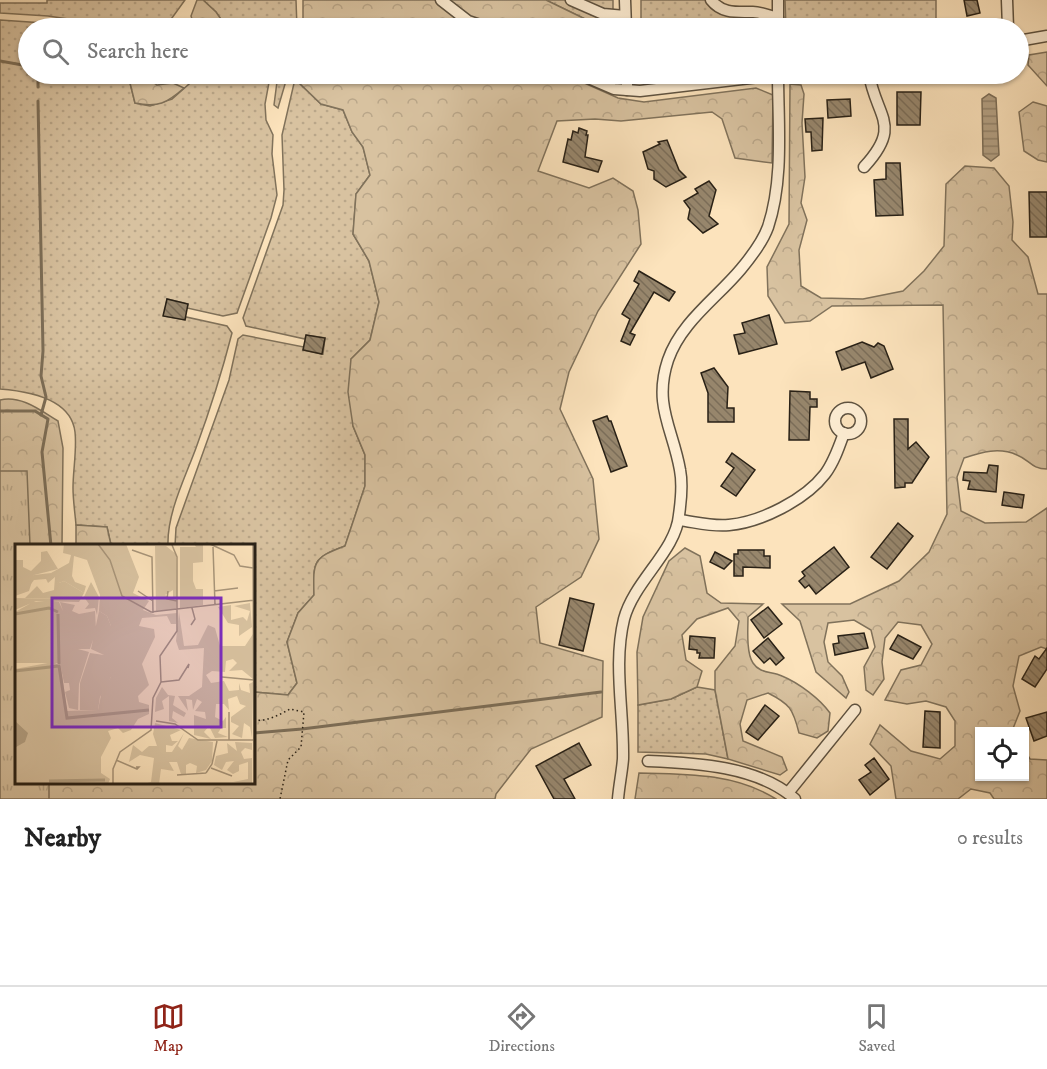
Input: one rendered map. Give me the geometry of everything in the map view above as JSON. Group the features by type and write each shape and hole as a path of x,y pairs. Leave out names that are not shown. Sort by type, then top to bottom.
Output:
{"street":[{"path":"441,0 464,18"},
{"path":"571,0 603,14 625,16 625,0"},
{"path":"711,0 715,5 730,12 754,12 767,18"},
{"path":"778,0 778,18"},
{"path":"1007,0 1008,18"},
{"path":"1029,39 1047,36"},
{"path":"602,84 614,89 627,90 649,90 697,84"},
{"path":"627,84 627,90"},
{"path":"618,799 623,760 619,653 625,616 635,593 672,538 679,520 680,471 664,414 662,394 668,361 676,342 714,296 741,269 767,229 774,203 777,176 778,84"},
{"path":"864,167 882,143 884,130 881,108 873,84"},
{"path":"679,520 728,525 754,520 785,507 810,489 824,475 836,455 844,433"},
{"path":"648,761 725,768 761,779 792,796 855,710"}],"path":[{"path":"255,720 277,716 290,709 304,712 300,747 288,760 280,799"}],"green space":[{"path":"47,0 185,0 172,18 62,18 0,13 0,3 47,3"},
{"path":"197,0 203,0 220,18 192,18"},
{"path":"203,0 296,0 297,18 220,18"},
{"path":"303,0 546,0 583,18 303,18"},
{"path":"546,0 613,0 613,18 583,18"},
{"path":"641,0 707,0 767,18 641,18"},
{"path":"785,0 936,0 936,18 786,18"},
{"path":"0,20 18,21 18,84 130,84 135,103 150,106 172,99 189,84 269,84 265,104 266,120 273,135 272,154 277,195 237,313 223,316 187,308 188,304 167,299 164,316 185,320 186,317 227,326 232,333 211,405 170,521 168,544 111,544 107,527 76,525 73,488 75,432 72,420 65,411 46,398 0,389"},
{"path":"1047,52 1047,86 1029,66 1029,55"},
{"path":"130,84 175,84 184,88 162,103 150,105 135,103"},
{"path":"277,84 285,84 278,108 274,105"},
{"path":"294,84 300,84 321,104 343,110 352,132 363,147 370,175 356,194 353,234 369,261 379,302 370,340 351,359 353,426 365,455 365,486 345,546 327,554 317,562 314,575 314,595 298,613 287,642 297,683 288,695 255,692 255,544 175,544 176,528 229,380 238,339 243,335 304,347 303,350 323,354 325,338 306,335 305,339 246,326 243,318 283,205 282,135"},
{"path":"300,84 586,84 618,98 644,102 756,88 773,95 772,163 735,158 722,119 712,112 621,121 595,119 557,121 538,171 589,188 613,178 633,191 638,210 641,244 598,311 569,372 560,409 593,479 599,539 581,577 536,607 540,643 603,661 602,717 531,749 496,794 495,799 0,799 0,400 8,399 37,408 58,421 63,448 62,544 15,544 15,784 255,784 255,692 288,695 297,683 287,642 298,613 314,595 314,575 317,562 327,554 345,546 365,486 365,455 353,426 348,392 351,359 370,340 379,302 369,261 353,234 356,194 370,175 363,147 352,132 343,110 321,104"},
{"path":"790,84 801,85 804,94 802,123 805,177 801,203 807,220 799,250 801,286 821,298 863,299 903,291 924,271 944,246 946,184 965,166 994,168 1009,186 1013,222 1012,240 1028,257 1038,294 1047,294 1047,469 1037,468 1021,457 1004,451 990,451 964,458 957,477 961,511 985,523 1026,522 1047,508 1047,649 1041,647 1019,656 1013,686 1020,711 1014,727 975,727 975,781 1029,781 1029,757 1047,760 1047,799 994,799 990,793 971,789 958,799 896,799 891,766 870,744 880,725 911,751 940,759 955,746 955,721 946,707 926,701 907,704 885,700 901,670 921,665 932,644 921,625 898,622 885,638 882,662 884,679 873,695 866,690 864,667 875,647 871,630 854,620 828,623 824,642 828,662 842,676 849,692 846,698 816,672 800,621 782,604 850,604 899,581 929,552 947,514 943,305 832,306 810,321 785,323 768,296 767,267 789,224"},
{"path":"1033,102 1047,106 1047,162 1038,160 1024,151 1019,112"},
{"path":"0,471 27,471 30,544 15,544 15,784 49,784 49,799 0,799"},
{"path":"76,525 107,527 111,544 76,544"},
{"path":"685,548 700,556 707,593 721,603 763,604 748,617 749,653 756,667 778,674 802,687 830,713 828,731 817,738 799,733 795,718 786,704 768,693 747,700 740,724 743,741 782,757 787,770 780,775 728,759 715,690 715,671 735,646 739,621 728,608 697,619 682,635 686,660 702,671 697,687 671,699 638,705 637,652 643,617 669,561"},
{"path":"697,687 715,690 728,759 706,754 638,752 638,705 671,699"},
{"path":"639,773 692,775 727,780 760,790 776,799 635,799"}],"shaded area":[{"path":"989,94 996,98 999,155 991,161 983,155 982,99"}],"building":[{"path":"964,0 977,0 980,13 967,16"},
{"path":"897,92 921,92 920,125 897,125"},
{"path":"850,99 851,116 828,118 827,100"},
{"path":"823,118 822,150 812,151 811,132 806,132 805,119"},
{"path":"579,128 587,131 586,135 588,135 585,157 602,161 598,172 563,162 568,139 571,140 573,131 578,133"},
{"path":"667,140 679,170 686,177 666,187 654,179 654,171 648,169 643,152 660,144 658,142"},
{"path":"886,163 900,163 903,215 876,216 874,180 886,179"},
{"path":"709,181 716,190 709,216 718,224 703,233 688,219 690,209 684,201 698,193 695,189"},
{"path":"1029,192 1047,192 1047,237 1030,237"},
{"path":"639,271 675,292 669,301 654,292 630,333 635,335 630,345 621,341 630,319 622,314 639,284 634,281"},
{"path":"167,299 188,304 185,320 163,316"},
{"path":"769,315 777,344 739,354 734,335 745,333 742,323"},
{"path":"306,335 325,338 322,354 303,350"},
{"path":"862,342 874,347 878,343 884,346 893,369 871,378 865,362 842,370 836,352"},
{"path":"714,368 728,387 727,408 734,408 734,422 708,422 708,393 701,373"},
{"path":"790,391 810,392 810,399 817,399 817,407 810,407 809,440 789,440"},
{"path":"607,416 611,421 627,466 611,472 593,421"},
{"path":"894,419 908,419 908,449 916,442 929,457 912,483 905,483 905,487 895,488"},
{"path":"732,453 755,470 736,496 721,486 734,468 726,462"},
{"path":"989,465 998,466 996,492 968,489 970,481 963,480 964,472 987,473"},
{"path":"1004,492 1024,495 1022,508 1002,505"},
{"path":"898,523 913,536 887,569 871,557"},
{"path":"834,547 849,567 816,594 809,585 805,588 799,581 805,576 802,572"},
{"path":"738,550 764,550 764,556 770,556 770,568 743,567 743,576 734,576 734,554 738,554"},
{"path":"715,552 732,561 724,569 710,562"},
{"path":"570,598 594,604 583,651 559,645"},
{"path":"768,607 782,624 764,638 751,620"},
{"path":"864,633 868,648 835,655 833,644 839,643 838,636"},
{"path":"898,635 921,647 913,659 890,649"},
{"path":"690,636 715,638 714,658 699,658 700,653 697,653 697,650 689,649"},
{"path":"768,638 784,658 776,665 770,658 764,663 753,651"},
{"path":"1047,648 1047,669 1035,687 1022,679 1035,656 1039,659"},
{"path":"765,705 779,716 758,740 746,732"},
{"path":"925,711 940,712 940,748 923,747"},
{"path":"1047,712 1047,736 1034,741 1026,718"},
{"path":"579,743 591,765 564,779 575,799 554,799 536,766"},
{"path":"874,758 889,779 870,795 859,780 871,772 865,765"}],"waterway":[{"path":"0,61 18,64"},
{"path":"38,101 43,351 41,376 46,397 41,415"},
{"path":"0,411 35,411 48,419 42,452 51,544"},
{"path":"255,733 601,692"}]}
